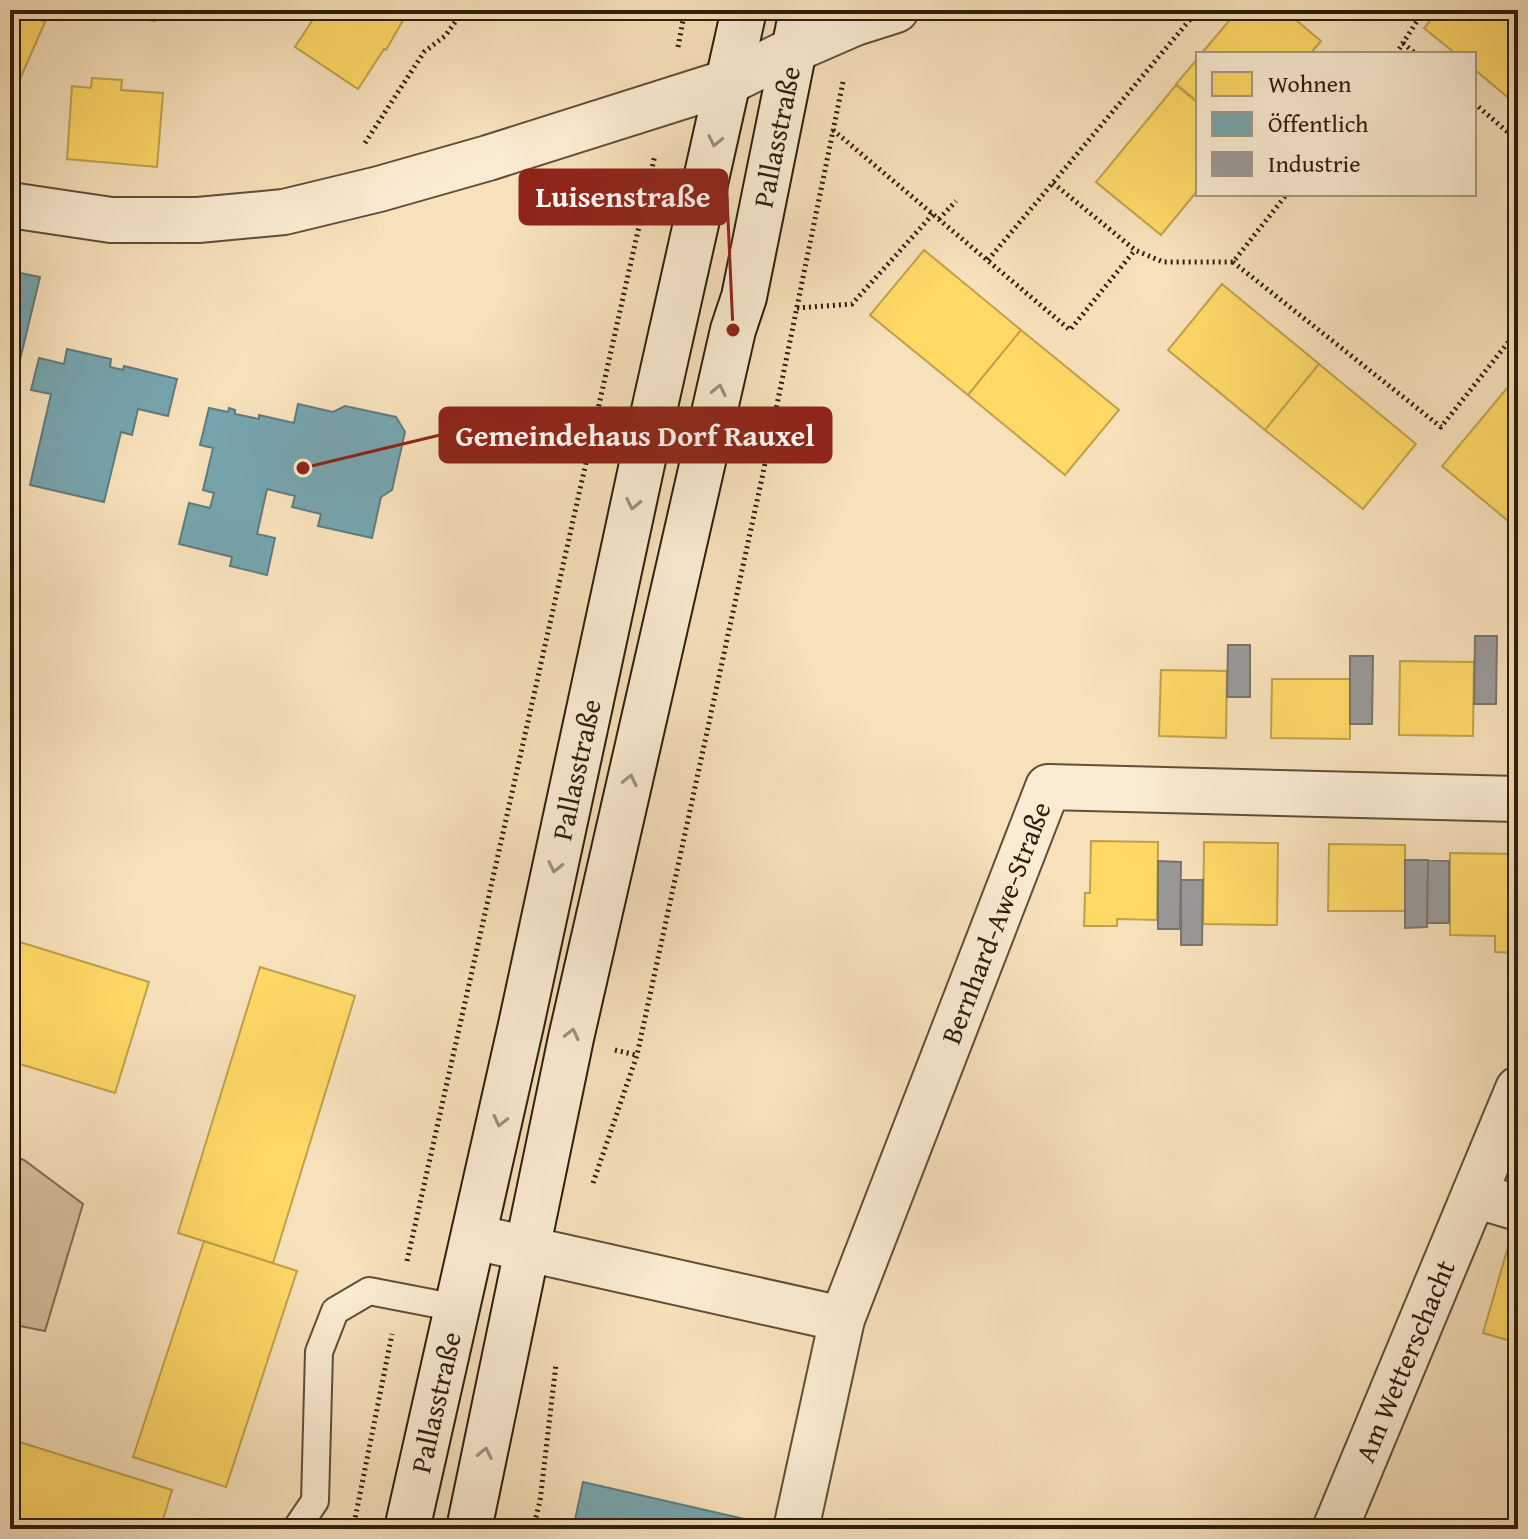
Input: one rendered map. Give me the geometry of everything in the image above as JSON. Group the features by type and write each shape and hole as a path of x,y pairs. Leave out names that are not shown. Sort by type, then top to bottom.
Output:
{"street":[{"name":"Pallasstraße","path":"407,1529 744,10"},
{"path":"10,205 111,220 198,220 284,212 488,158 728,82 797,30 855,23 896,10"},
{"name":"Pallasstraße","path":"469,1529 581,992 733,330 744,297 797,30"},
{"name":"Bernhard-Awe-Straße","path":"796,1529 842,1319 1048,787 1518,799"},
{"name":"Am Wetterschacht","path":"1335,1529 1518,1089"},
{"path":"1474,1195 1518,1208"},
{"path":"474,1237 842,1319"}],"lane":[{"path":"296,1529 315,1501 319,1352 335,1311 369,1291 457,1308"}],"path":[{"path":"379,189 365,142 424,52 445,36 464,10"},
{"path":"988,260 1198,10"},
{"path":"1397,52 1424,10"},
{"path":"593,1184 637,1055 855,23"},
{"path":"1403,43 1414,52"},
{"path":"353,1529 400,1296 668,101"},
{"path":"1476,105 1518,141"},
{"path":"833,130 1070,330 1135,250"},
{"path":"1053,183 1135,250 1163,262 1233,262 1441,427 1518,330"},
{"path":"557,186 640,220"},
{"path":"1233,262 1285,196"},
{"path":"939,219 956,201"},
{"path":"797,308 852,304 933,214"},
{"path":"533,1529 540,1501 556,1363"}],"shaded area":[{"path":"10,1155 24,1160 83,1204 45,1331 10,1324"}],"building: Wohnen":[{"path":"10,10 18,10 45,22 10,102"},
{"path":"83,10 156,10 155,21"},
{"path":"319,10 409,10 358,89 295,47"},
{"path":"1238,10 1284,10 1321,41 1312,52 1203,52"},
{"path":"1439,10 1518,10 1518,106 1476,71 1476,52 1454,52 1424,28"},
{"path":"1196,60 1196,100 1176,84"},
{"path":"92,78 122,80 121,90 163,93 157,167 67,159 72,86 91,88"},
{"path":"1176,85 1196,101 1196,192 1161,235 1096,182"},
{"path":"924,250 1021,330 968,395 870,315"},
{"path":"1222,284 1319,364 1265,430 1168,350"},
{"path":"1021,330 1119,410 1065,475 968,395"},
{"path":"1319,364 1416,444 1363,509 1265,430"},
{"path":"1518,375 1518,506 1507,520 1442,466"},
{"path":"1400,661 1474,662 1473,736 1399,735"},
{"path":"1161,670 1227,671 1226,738 1159,736"},
{"path":"1272,679 1350,679 1350,739 1271,738"},
{"path":"1091,841 1158,842 1157,920 1117,919 1117,926 1084,926 1085,893 1090,893"},
{"path":"1204,842 1278,843 1277,925 1203,924"},
{"path":"1329,844 1405,845 1405,911 1328,911"},
{"path":"1450,853 1518,854 1518,953 1495,952 1495,936 1450,935"},
{"path":"10,939 149,982 115,1093 10,1061"},
{"path":"260,967 355,996 273,1263 178,1233"},
{"path":"204,1241 297,1271 226,1487 133,1457"},
{"path":"1508,1247 1518,1250 1518,1343 1483,1333"},
{"path":"10,1439 172,1490 160,1529 10,1529"}],"building: Öffentlich":[{"path":"15,272 40,277 18,368 10,366 10,294"},
{"path":"67,349 111,359 110,367 123,370 124,366 177,379 168,416 138,409 132,435 121,432 104,502 30,485 51,394 31,390 39,358 64,364"},
{"path":"298,404 333,412 345,406 396,417 405,432 392,490 381,497 372,538 318,526 321,514 292,507 295,496 267,489 257,534 275,538 267,575 230,566 232,557 179,544 189,503 210,508 214,493 203,490 213,448 200,445 209,408 228,412 229,408 235,410 235,414 259,419 259,415 294,423"},
{"path":"583,1482 762,1523 761,1529 573,1529"}],"building: Industrie":[{"path":"1475,636 1497,636 1496,704 1474,704"},
{"path":"1228,645 1250,645 1250,697 1227,697"},
{"path":"1350,656 1373,656 1372,724 1350,724"},
{"path":"1405,860 1428,860 1427,927 1405,928"},
{"path":"1428,860 1449,861 1449,923 1427,923"},
{"path":"1158,861 1181,862 1180,929 1158,929"},
{"path":"1181,880 1203,880 1202,945 1181,945"}],"place":[{"name":"Luisenstraße","path":"733,330"},
{"name":"Gemeindehaus Dorf Rauxel","path":"303,468"}]}
